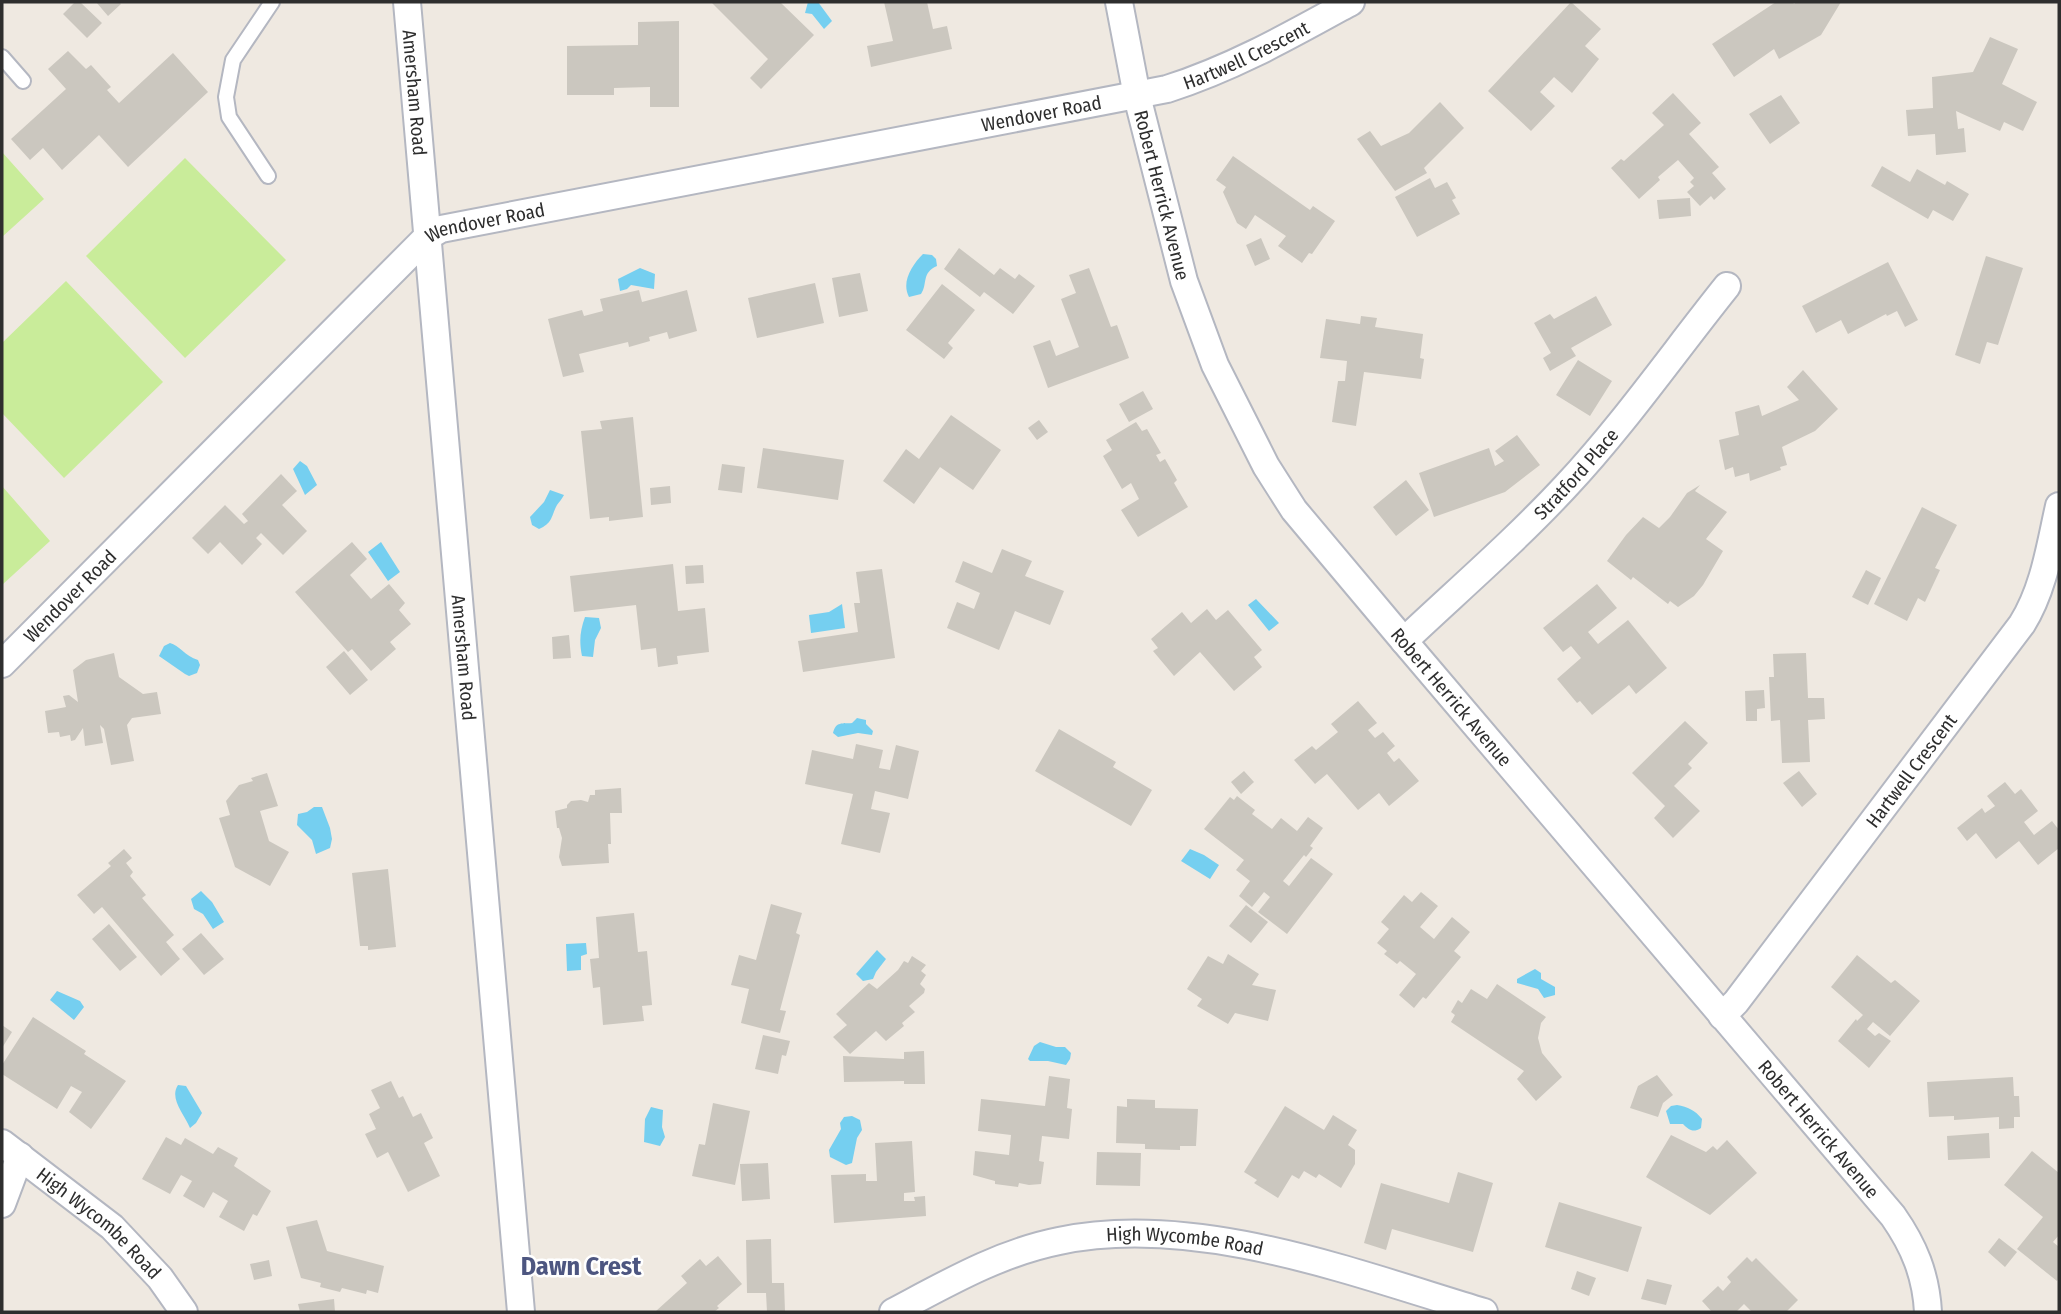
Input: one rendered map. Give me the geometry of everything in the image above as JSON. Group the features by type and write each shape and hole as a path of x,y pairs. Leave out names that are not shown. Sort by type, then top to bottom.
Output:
{"street":[{"name":"Amersham Road","path":"407,2 521,1312"},
{"name":"Robert Herrick Avenue","path":"1119,2 1137,96 1184,281 1215,365 1266,466 1294,510 1899,1224 1921,1265 1928,1312"},
{"name":"Hartwell Crescent","path":"1137,96 1205,77 1250,57 1351,2"},
{"name":"Wendover Road","path":"2,664 427,237 450,225 1137,96"},
{"name":"Stratford Place","path":"1404,641 1566,486 1727,286"},
{"name":"Hartwell Crescent","path":"1722,1016 1736,1002 2011,641 2032,608 2059,506"},
{"path":"2032,608 2059,601"},
{"path":"2,1204 11,1150"},
{"name":"High Wycombe Road","path":"11,1150 112,1227 160,1278 184,1312"},
{"name":"High Wycombe Road","path":"893,1312 951,1281 1018,1252 1058,1241 1116,1234 1206,1239 1271,1251 1484,1312"}],"lane":[{"path":"268,176 229,117 226,97 233,60 272,2"},
{"path":"2,57 23,81"}],"green space":[{"path":"2,152 44,199 2,237"},
{"path":"185,158 286,260 185,358 86,256"},
{"path":"66,281 163,382 64,478 2,413 2,343"},
{"path":"2,486 50,541 2,585"}],"water":[{"path":"808,2 818,2 832,21 824,29 812,14 805,13"},
{"path":"923,254 932,255 937,266 927,275 921,294 909,297 907,280"},
{"path":"640,268 655,274 654,289 631,285 620,291 618,279"},
{"path":"300,461 307,466 317,485 305,495 293,469"},
{"path":"550,490 564,495 549,522 539,529 532,525 530,517 544,502"},
{"path":"381,542 400,572 388,581 368,552"},
{"path":"1256,599 1279,623 1269,631 1248,605"},
{"path":"842,604 845,628 811,633 809,615 829,612"},
{"path":"585,617 599,618 601,628 595,640 593,657 582,656 580,646"},
{"path":"170,643 198,660 200,665 197,673 189,676 159,656 164,646"},
{"path":"857,718 866,720 866,724 873,731 872,735 858,733 838,737 833,733 838,725 852,723"},
{"path":"314,807 322,807 332,839 330,848 316,854 312,840 297,825 298,814"},
{"path":"1190,849 1219,865 1210,879 1181,861"},
{"path":"201,891 212,902 224,922 213,929 203,914 194,909 191,899"},
{"path":"586,943 587,954 581,956 581,970 567,971 566,944"},
{"path":"877,950 886,959 873,979 863,981 856,974"},
{"path":"1535,969 1541,973 1541,979 1555,987 1555,995 1544,998 1538,989 1517,983 1517,979"},
{"path":"57,991 80,1001 84,1007 74,1020 50,1000"},
{"path":"1040,1042 1065,1047 1071,1053 1066,1065 1030,1061 1028,1059 1034,1046"},
{"path":"178,1085 186,1086 202,1113 190,1128 176,1101"},
{"path":"1677,1105 1697,1113 1702,1119 1701,1128 1693,1131 1683,1124 1670,1124 1666,1111"},
{"path":"651,1107 663,1110 662,1127 665,1137 660,1146 644,1142 645,1119"},
{"path":"852,1116 860,1120 862,1130 857,1138 852,1163 846,1165 830,1157 829,1150 841,1129 840,1123 844,1117"}],"building":[{"path":"75,2 80,2 102,23 87,38 63,14"},
{"path":"96,2 119,2 121,4 108,16"},
{"path":"711,2 780,2 814,35 761,89 750,78 768,59"},
{"path":"884,2 927,2 933,29 947,26 952,49 871,67 867,46 893,41"},
{"path":"1571,2 1601,29 1585,46 1599,59 1572,93 1554,77 1540,92 1555,106 1531,131 1488,91"},
{"path":"1776,2 1841,2 1821,35 1779,59 1774,49 1734,77 1712,44"},
{"path":"679,21 679,107 650,107 650,87 614,88 614,95 567,95 567,46 638,45 638,22"},
{"path":"1990,37 2018,49 2002,84 2037,102 2023,131 2004,122 2000,131 1956,111 1958,129 1964,128 1966,152 1936,155 1935,134 1908,136 1906,110 1933,108 1932,77 1973,72"},
{"path":"68,51 86,69 91,65 111,87 107,90 119,103 173,53 208,92 128,167 99,135 62,170 43,148 30,160 11,139 66,89 48,69"},
{"path":"1673,93 1701,123 1689,134 1719,167 1712,173 1726,189 1714,200 1711,196 1700,206 1687,192 1694,186 1690,182 1694,178 1678,160 1658,177 1660,180 1639,199 1611,168 1621,159 1624,161 1664,125 1652,113"},
{"path":"1781,95 1800,123 1770,144 1749,114"},
{"path":"1440,102 1464,128 1424,168 1427,173 1395,191 1357,139 1370,131 1381,146 1409,133"},
{"path":"1233,156 1310,210 1313,206 1335,221 1312,254 1309,253 1302,263 1278,246 1286,236 1255,215 1246,229 1237,223 1223,192 1226,187 1216,180"},
{"path":"1882,166 1910,182 1917,169 1945,185 1947,181 1969,194 1953,221 1933,210 1928,219 1871,186"},
{"path":"1430,178 1435,188 1447,182 1456,198 1452,200 1460,214 1417,237 1395,197"},
{"path":"1690,198 1691,216 1659,219 1657,200"},
{"path":"1261,238 1270,259 1255,266 1246,245"},
{"path":"959,248 994,275 1000,268 1015,279 1019,274 1035,286 1013,314 984,292 980,297 944,269"},
{"path":"1986,256 2023,268 1998,345 1987,342 1980,364 1955,355"},
{"path":"1888,262 1918,320 1905,327 1897,311 1848,334 1841,320 1816,333 1802,306"},
{"path":"1089,268 1111,327 1117,325 1129,358 1048,388 1033,346 1050,340 1056,356 1079,347 1061,299 1076,293 1069,275"},
{"path":"860,273 868,311 839,317 832,278"},
{"path":"815,283 824,323 757,338 748,298"},
{"path":"942,284 975,310 948,343 953,348 944,359 906,330"},
{"path":"639,290 642,302 687,290 697,331 669,339 667,332 649,337 650,341 629,347 628,342 579,354 584,372 563,377 548,319 582,310 584,316 603,311 600,299"},
{"path":"1596,296 1612,325 1571,348 1576,356 1550,371 1543,358 1551,353 1534,323 1550,314 1554,319"},
{"path":"1361,316 1377,318 1375,327 1423,334 1420,358 1424,359 1421,379 1364,372 1356,426 1332,422 1338,381 1345,381 1347,361 1320,358 1326,319 1360,324"},
{"path":"1578,360 1612,381 1590,416 1556,395"},
{"path":"1803,370 1838,409 1815,431 1782,447 1787,465 1780,467 1781,470 1750,481 1749,473 1735,477 1733,467 1725,470 1719,440 1739,435 1735,412 1759,405 1762,416 1799,400 1787,387"},
{"path":"1143,391 1153,409 1129,422 1119,404"},
{"path":"951,415 1001,450 973,490 940,467 914,504 883,481 906,449 919,459"},
{"path":"633,417 643,517 609,521 609,517 590,519 581,431 602,429 600,421"},
{"path":"1039,420 1048,432 1037,440 1028,428"},
{"path":"1136,422 1142,431 1147,429 1161,453 1156,455 1160,462 1165,459 1177,480 1174,483 1188,507 1138,537 1121,510 1139,499 1131,483 1122,489 1103,456 1112,450 1106,440"},
{"path":"1517,435 1540,465 1505,492 1434,517 1419,473 1489,448 1495,466 1504,461 1495,451"},
{"path":"763,448 844,460 838,500 757,488"},
{"path":"722,464 745,467 742,493 718,490"},
{"path":"281,474 297,491 282,505 307,531 283,555 261,533 256,538 262,544 242,565 220,542 208,554 192,538 225,505 244,524 248,521 242,514"},
{"path":"1406,480 1429,510 1396,536 1373,507"},
{"path":"1700,485 1695,491 1727,512 1706,539 1723,551 1703,585 1694,596 1678,607 1670,601 1668,604 1607,561 1643,517 1659,528 1687,493"},
{"path":"670,486 671,503 651,505 650,488"},
{"path":"1922,507 1957,525 1935,568 1940,570 1925,602 1918,598 1907,621 1874,604"},
{"path":"352,542 367,559 350,575 371,599 389,584 405,603 399,610 411,624 390,642 396,649 371,671 352,649 348,652 295,592"},
{"path":"1002,549 1032,561 1025,576 1064,591 1050,625 1015,611 999,650 947,628 957,602 974,609 980,593 955,582 963,561 992,573"},
{"path":"673,564 678,611 705,608 709,652 677,656 678,664 658,667 656,648 641,650 636,605 574,612 570,576"},
{"path":"703,565 704,583 686,584 685,566"},
{"path":"882,569 895,658 803,672 798,641 858,632 854,603 860,603 856,572"},
{"path":"1866,570 1881,578 1868,605 1852,597"},
{"path":"1597,584 1617,608 1588,632 1598,644 1628,620 1667,668 1636,694 1629,685 1592,715 1580,701 1577,703 1557,679 1581,658 1571,646 1563,652 1543,628"},
{"path":"1207,609 1216,620 1228,610 1262,650 1254,657 1262,667 1234,691 1200,652 1174,676 1153,651 1158,648 1151,639 1182,612 1191,623"},
{"path":"569,635 571,658 553,659 552,637"},
{"path":"344,651 368,680 350,695 326,667"},
{"path":"114,653 119,677 143,694 157,692 161,714 132,718 127,725 134,761 111,765 104,729 100,725 103,743 85,746 83,728 75,740 71,741 70,735 60,737 59,732 48,733 45,711 66,707 63,696 69,695 78,702 73,670 86,660"},
{"path":"1806,653 1808,698 1824,698 1825,719 1808,720 1810,762 1782,763 1780,720 1771,721 1769,677 1774,677 1773,654"},
{"path":"1764,690 1765,708 1757,709 1757,721 1746,721 1745,691"},
{"path":"1358,701 1377,723 1368,730 1375,738 1383,732 1395,746 1387,753 1394,762 1399,758 1419,781 1389,806 1379,793 1358,810 1327,774 1315,784 1294,760 1312,746 1316,750 1338,732 1331,724"},
{"path":"1685,721 1708,743 1688,764 1692,768 1674,786 1700,811 1673,838 1654,818 1665,806 1632,773"},
{"path":"1059,729 1116,762 1113,767 1152,790 1131,826 1035,771"},
{"path":"856,744 883,750 879,768 890,770 896,745 919,751 908,799 875,791 871,809 890,813 880,853 841,844 853,794 805,784 812,750 853,759"},
{"path":"1244,771 1254,782 1241,794 1231,782"},
{"path":"1799,771 1817,794 1802,807 1783,783"},
{"path":"267,773 278,806 260,811 269,841 289,852 270,886 235,867 219,818 230,815 226,801 239,785"},
{"path":"2005,782 2015,794 2021,789 2038,811 2024,822 2034,835 2052,821 2059,830 2059,848 2038,865 2019,841 1996,859 1976,833 1967,841 1957,828 1982,808 1985,813 1995,806 1987,796"},
{"path":"621,788 622,813 610,813 609,863 562,866 559,857 562,838 557,828 555,811 567,808 571,801 588,802 590,795 595,795 595,790"},
{"path":"1237,796 1255,810 1252,814 1272,829 1281,818 1297,831 1308,817 1323,828 1310,846 1313,848 1283,881 1289,886 1311,858 1333,874 1287,934 1258,912 1270,897 1264,892 1252,907 1239,896 1250,881 1236,870 1244,860 1204,829 1230,797 1234,800"},
{"path":"124,849 132,858 126,863 133,872 130,876 146,895 142,898 174,935 166,942 180,959 161,976 102,907 94,914 77,895 111,866 108,863"},
{"path":"388,869 396,947 368,950 368,946 360,946 352,873"},
{"path":"1421,892 1438,906 1420,927 1434,939 1452,917 1470,932 1454,951 1461,957 1426,999 1423,997 1414,1008 1399,995 1416,974 1400,961 1397,964 1384,954 1387,951 1377,943 1389,929 1381,922 1404,895 1412,902"},
{"path":"771,904 802,913 796,933 800,935 780,1010 786,1011 780,1033 741,1023 749,989 731,985 739,955 756,960"},
{"path":"1246,905 1268,922 1251,943 1229,926"},
{"path":"634,913 638,952 647,951 652,1005 642,1006 644,1021 603,1025 600,987 593,988 590,959 599,958 596,917"},
{"path":"109,924 137,957 120,971 92,939"},
{"path":"201,933 224,959 204,975 182,949"},
{"path":"1228,954 1259,974 1252,985 1276,990 1268,1021 1235,1013 1228,1024 1197,1006 1202,999 1187,989 1208,956 1223,964"},
{"path":"1857,955 1891,983 1895,980 1920,1001 1890,1036 1873,1022 1867,1029 1875,1036 1879,1033 1891,1041 1869,1068 1838,1041 1856,1019 1857,1021 1863,1015 1831,987"},
{"path":"912,956 926,965 921,971 926,975 920,984 925,989 924,993 909,1006 915,1012 902,1023 904,1026 886,1041 876,1031 850,1054 833,1037 847,1025 836,1014 869,983 877,989 904,961 908,963"},
{"path":"1497,984 1546,1017 1541,1023 1538,1038 1542,1053 1562,1077 1536,1101 1517,1079 1524,1071 1451,1022 1455,1015 1451,1012 1458,1000 1462,1003 1471,989 1487,999"},
{"path":"33,1017 126,1081 91,1129 69,1112 82,1092 71,1086 57,1109 2,1074 2,1065"},
{"path":"2,1025 12,1032 2,1048"},
{"path":"763,1035 790,1041 786,1056 782,1055 778,1074 755,1069"},
{"path":"924,1051 925,1084 904,1084 904,1081 844,1082 843,1056 904,1059 904,1052"},
{"path":"1657,1075 1673,1095 1663,1103 1658,1117 1630,1108 1638,1086"},
{"path":"1049,1076 1070,1079 1067,1108 1072,1109 1069,1139 1042,1136 1039,1161 1044,1162 1041,1184 1019,1183 1018,1187 995,1184 995,1181 973,1175 975,1151 1009,1155 1011,1135 978,1131 981,1099 1045,1106"},
{"path":"2013,1077 2014,1096 2019,1096 2020,1117 2014,1117 2014,1128 1999,1129 1999,1117 1954,1120 1954,1116 1929,1117 1927,1082"},
{"path":"391,1081 399,1098 403,1096 413,1117 421,1113 433,1138 424,1143 440,1176 408,1192 388,1152 377,1158 365,1134 376,1129 369,1114 380,1108 371,1090"},
{"path":"1127,1099 1155,1100 1155,1108 1198,1109 1196,1146 1180,1146 1180,1150 1145,1149 1145,1144 1116,1143 1117,1106 1127,1107"},
{"path":"713,1103 750,1111 735,1185 692,1176 699,1144 705,1145"},
{"path":"1285,1106 1324,1130 1333,1115 1357,1130 1348,1145 1355,1150 1355,1164 1341,1188 1319,1174 1316,1178 1304,1171 1299,1179 1292,1175 1278,1198 1254,1183 1257,1180 1244,1172"},
{"path":"1989,1133 1990,1158 1948,1160 1947,1136"},
{"path":"1671,1135 1706,1152 1713,1146 1717,1150 1727,1140 1757,1173 1710,1215 1646,1177"},
{"path":"166,1137 181,1145 185,1138 213,1154 218,1147 238,1158 234,1166 271,1191 257,1216 253,1214 244,1231 219,1217 228,1201 213,1192 204,1208 183,1196 192,1181 181,1175 170,1194 142,1179"},
{"path":"912,1141 915,1192 904,1193 904,1201 915,1201 914,1197 925,1196 926,1216 834,1223 831,1175 866,1174 866,1181 877,1181 875,1143"},
{"path":"2032,1151 2059,1173 2059,1235 2053,1242 2059,1247 2057,1281 2017,1249 2043,1217 2004,1185"},
{"path":"1097,1152 1141,1153 1140,1186 1096,1185"},
{"path":"768,1163 770,1199 742,1201 740,1164"},
{"path":"1458,1172 1493,1183 1473,1252 1392,1229 1386,1250 1364,1243 1381,1183 1449,1203"},
{"path":"1559,1202 1642,1227 1628,1272 1545,1247"},
{"path":"317,1220 327,1251 384,1266 378,1293 367,1290 366,1294 342,1288 340,1292 301,1278 286,1227"},
{"path":"1999,1238 2017,1252 2005,1267 1988,1252"},
{"path":"771,1239 772,1283 784,1283 785,1312 767,1312 766,1293 747,1293 746,1240"},
{"path":"718,1256 742,1284 717,1306 719,1308 714,1312 656,1311 687,1283 681,1276 700,1259 706,1266"},
{"path":"1747,1257 1752,1262 1756,1258 1798,1300 1786,1312 1752,1312 1744,1304 1738,1312 1712,1312 1702,1301 1718,1286 1723,1291 1731,1282 1727,1277"},
{"path":"269,1260 272,1276 254,1280 250,1264"},
{"path":"1577,1271 1596,1278 1589,1296 1571,1289"},
{"path":"1647,1279 1672,1285 1666,1305 1641,1299"},
{"path":"334,1299 335,1312 300,1312 298,1304"}],"district":[{"name":"Dawn Crest","path":"581,1266"}]}
